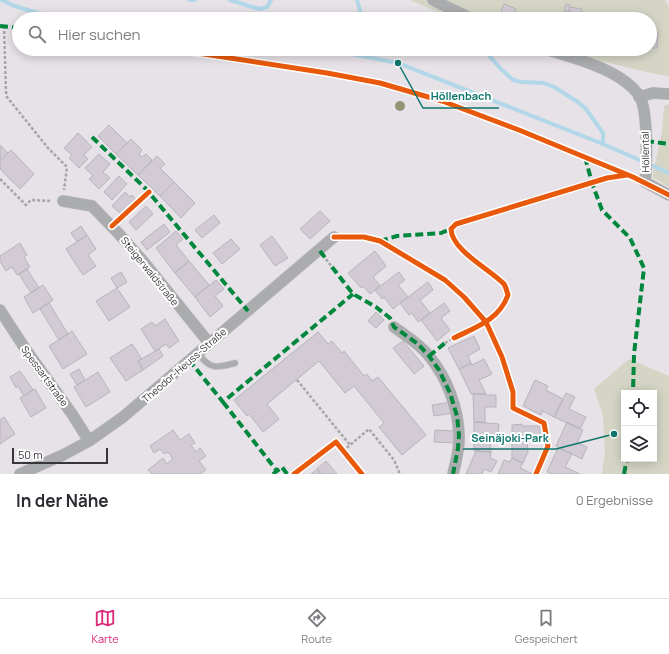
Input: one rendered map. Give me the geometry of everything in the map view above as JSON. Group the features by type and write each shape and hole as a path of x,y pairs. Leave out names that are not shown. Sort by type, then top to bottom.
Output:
{"street":[{"path":"433,0 458,12"},
{"path":"566,56 597,66 619,77 639,97 654,93 669,94"},
{"name":"Höllental","path":"639,97 643,106 647,153 645,182 669,195"},
{"name":"Steigerwaldstraße","path":"63,201 92,206 143,261 208,344"},
{"name":"Theodor-Heuss-Straße","path":"20,474 63,455 89,441 123,417 152,394 208,344 334,237"},
{"name":"Spessartstraße","path":"0,310 89,441"},
{"path":"394,327 418,344 429,356 439,370 450,393 457,416 459,435 453,474"}],"lane":[{"path":"198,353 204,361 218,367 235,363"}],"path":[{"path":"0,179 26,205 31,200 63,201 67,167 48,148 7,97 4,26"},
{"path":"326,259 332,267"},
{"path":"445,343 454,338"},
{"path":"297,380 350,445"},
{"path":"533,418 544,423"},
{"path":"343,451 369,429 394,460 400,474"}],"green space":[{"path":"410,0 665,0 669,7 669,76 580,56 657,56 657,12 438,12"},
{"path":"669,104 669,187 652,177 662,132 664,106"},
{"path":"629,359 669,376 669,474 602,474 605,452 603,416 594,389"}],"building":[{"path":"504,4 516,9 515,12 501,12"},
{"path":"566,4 570,5 569,12 564,11"},
{"path":"570,7 582,9 582,12 569,12"},
{"path":"109,125 127,143 116,154 98,136"},
{"path":"78,133 92,147 84,155 88,159 79,168 69,158 72,155 64,148"},
{"path":"131,139 142,150 139,154 142,157 146,154 152,160 138,175 116,154"},
{"path":"0,145 8,153 0,161"},
{"path":"11,150 34,174 20,189 0,169 0,161"},
{"path":"99,154 110,164 103,172 110,178 99,189 89,179 93,176 85,168"},
{"path":"157,156 165,164 160,168 174,182 160,196 138,175"},
{"path":"119,176 127,184 112,200 104,192"},
{"path":"174,182 195,203 181,218 160,196"},
{"path":"125,192 130,197 132,195 137,201 123,216 112,206"},
{"path":"146,206 153,214 136,230 129,222"},
{"path":"320,211 330,221 310,239 300,229"},
{"path":"214,215 220,223 202,238 195,230"},
{"path":"164,224 170,232 147,250 141,242"},
{"path":"81,226 87,235 77,242 71,233"},
{"path":"176,231 183,239 176,245 189,261 175,273 156,248"},
{"path":"87,235 96,249 88,255 96,266 83,275 66,249"},
{"path":"272,236 288,258 275,266 260,245"},
{"path":"231,239 240,249 222,264 213,253"},
{"path":"20,243 27,255 24,257 30,267 17,275 12,267 6,271 0,261 0,256"},
{"path":"375,251 386,266 373,277 380,286 370,294 363,286 361,288 348,273"},
{"path":"189,261 209,285 195,297 175,273"},
{"path":"27,269 39,288 31,293 19,274"},
{"path":"121,272 127,282 117,288 111,278"},
{"path":"399,272 405,280 398,285 408,297 393,309 384,297 382,299 375,290"},
{"path":"216,280 224,289 215,296 223,306 210,317 195,297"},
{"path":"428,282 433,290 420,300 430,313 418,322 412,313 409,315 400,303"},
{"path":"43,285 53,300 33,313 24,297"},
{"path":"117,288 130,307 109,321 96,301"},
{"path":"49,303 68,334 59,340 40,309"},
{"path":"444,303 450,311 441,318 450,330 437,341 421,320"},
{"path":"376,312 384,320 376,328 368,321"},
{"path":"165,319 179,341 169,348 166,344 155,351 141,329 152,322 155,326"},
{"path":"72,331 87,354 63,369 49,346"},
{"path":"318,332 328,344 332,341 342,353 344,351 364,376 367,374 372,381 378,377 426,435 402,455 379,427 384,423 354,386 345,393 319,361 267,404 279,419 263,432 249,414 247,416 234,400"},
{"path":"474,336 480,349 468,356 471,363 459,369 448,348"},
{"path":"403,341 424,366 414,374 393,348"},
{"path":"132,344 142,359 138,361 143,370 126,381 110,358"},
{"path":"159,349 163,356 143,370 138,361"},
{"path":"484,359 492,374 479,380 486,394 471,394 459,369"},
{"path":"79,369 85,380 77,385 70,374"},
{"path":"20,371 33,390 24,396 18,386 16,388 10,377"},
{"path":"98,372 110,392 86,407 74,387"},
{"path":"535,380 548,386 546,390 563,399 554,417 543,411 541,415 523,406"},
{"path":"35,389 46,408 31,417 20,398"},
{"path":"566,393 575,397 569,409 586,417 580,429 554,417"},
{"path":"473,394 496,395 496,407 485,407 485,422 474,422"},
{"path":"451,402 453,413 434,416 432,405"},
{"path":"4,417 15,434 0,444 0,420"},
{"path":"474,422 499,424 498,435 490,435 491,452 474,451"},
{"path":"567,422 583,430 577,443 587,447 582,459 556,446"},
{"path":"522,424 522,426 540,426 540,440 527,441 528,452 523,463 512,458 512,425"},
{"path":"173,430 180,440 189,434 195,443 191,445 196,452 200,448 206,456 199,461 206,470 200,474 152,474 148,470 163,458 167,464 173,459 168,452 164,454 160,449 154,453 150,446"},
{"path":"435,430 455,431 455,443 434,442"},
{"path":"558,448 572,454 565,467 580,474 552,474 547,472"},
{"path":"476,451 491,452 490,458 497,461 491,472 484,469 482,474 466,474"},
{"path":"512,458 523,463 520,468 533,474 498,474 504,460 510,462"},
{"path":"326,461 337,474 321,474 317,469"},
{"path":"317,469 321,474 311,474"}],"waterway":[{"path":"2,0 34,12"},
{"path":"190,0 195,0"},
{"path":"230,0 259,9 267,7 271,0"},
{"path":"357,0 360,12"},
{"path":"362,56 398,63 603,144 669,173"},
{"path":"489,56 513,80 521,82 544,83 554,87 578,102 586,109 603,133 603,144"}],"marked path":[{"path":"0,26 12,27"},
{"path":"92,137 146,189 248,311"},
{"path":"646,141 669,144"},
{"path":"585,157 592,183 602,210 630,238 644,268 634,354 633,390"},
{"path":"380,241 397,236 441,233 451,229"},
{"path":"320,251 326,259"},
{"path":"332,267 353,294 376,307 390,318 394,327 418,344 439,370 450,393 457,416 459,435 453,474"},
{"path":"189,360 223,402 353,294"},
{"path":"429,356 445,343"},
{"path":"223,402 277,471"},
{"path":"624,474 626,462"},
{"path":"273,474 282,467 287,474"}],"cycle path":[{"path":"216,56 327,73 380,83 442,101 519,130 633,177 669,195"},
{"path":"454,338 493,317 504,304 508,295 504,284 458,245 453,237 451,229 456,224 607,178 627,175"},
{"path":"112,226 149,192"},
{"path":"334,237 364,237 380,241 445,280 464,297 486,322 502,357 513,392 513,408 544,423 548,446 536,474"},
{"path":"294,474 336,442 362,474"}],"place":[{"name":"Höllenbach","path":"398,63"},
{"name":"Seinäjoki-Park","path":"614,434"}]}
